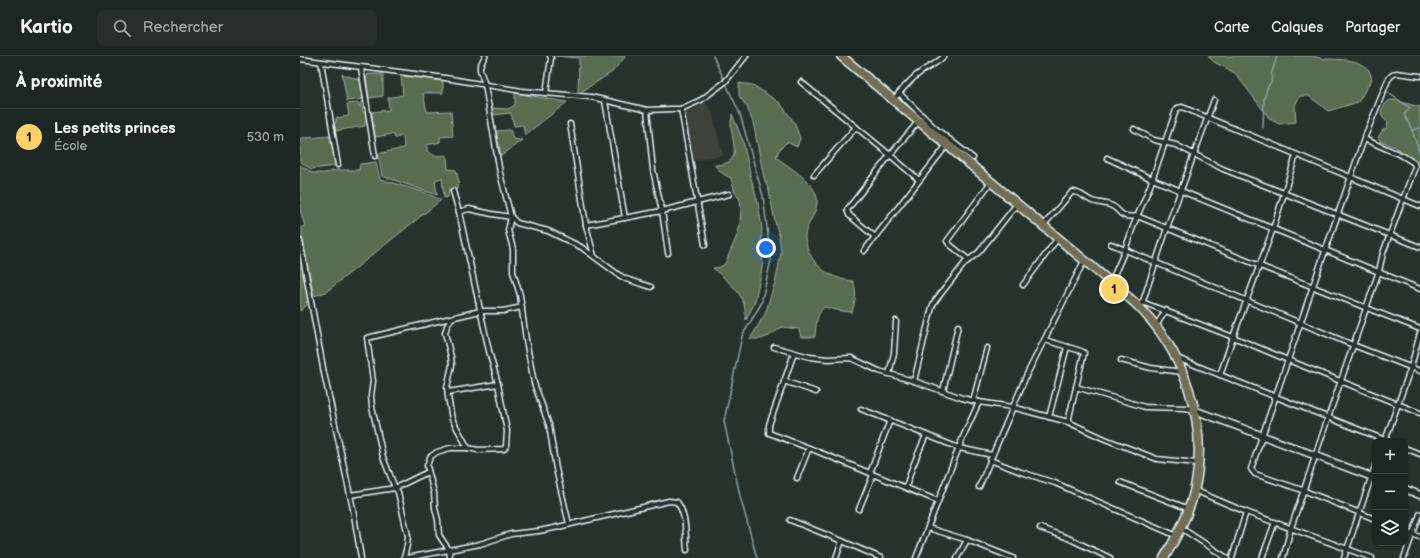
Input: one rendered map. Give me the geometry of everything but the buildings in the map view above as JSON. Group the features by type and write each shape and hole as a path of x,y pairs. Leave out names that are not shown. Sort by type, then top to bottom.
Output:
{"highway":[{"path":"842,56 918,122 1111,283 1141,305 1156,326 1176,358 1182,372 1194,410 1198,435 1194,490 1189,509 1177,536 1164,558"}],"street":[{"path":"485,56 481,62 480,70 485,84 500,173 511,217 508,230 513,249 514,272 522,307 526,340 534,384 549,425 556,469 569,524"},
{"path":"546,93 551,58 550,56"},
{"path":"300,59 485,84 522,91 591,97 647,110 681,109 701,100 725,82 746,56"},
{"path":"893,100 921,72 936,65 944,56"},
{"path":"321,62 338,166"},
{"path":"361,68 375,156"},
{"path":"1372,518 1305,491 1252,472 1251,469 1364,139 1391,76 1396,73 1420,76"},
{"path":"801,82 919,180"},
{"path":"899,93 935,128 973,158"},
{"path":"1214,100 1167,228 1141,305 1166,310 1420,413"},
{"path":"605,101 625,218"},
{"path":"1111,283 1125,250 1178,108 1182,107 1420,206"},
{"path":"681,109 705,245"},
{"path":"647,110 653,170 662,211 668,253"},
{"path":"875,236 848,215 847,210 918,122"},
{"path":"570,124 586,224 594,256"},
{"path":"814,176 856,127"},
{"path":"1134,129 1154,140 1176,145 1223,168 1420,247"},
{"path":"1283,558 1291,528 1305,491 1328,418 1379,271 1383,253 1415,167 1414,163 1397,153 1364,139"},
{"path":"864,252 947,145"},
{"path":"1220,375 1260,266 1296,155"},
{"path":"1107,158 1152,179 1420,289"},
{"path":"969,260 947,241 991,182"},
{"path":"450,558 449,550 439,535 434,493 428,472 428,462 432,455 450,448 468,448 478,450 504,449 506,446 507,431 498,384 489,351 459,212 453,191"},
{"path":"1043,226 1071,194 1075,192 1097,203 1112,205 1120,214 1137,216 1420,329"},
{"path":"586,224 662,211 729,194"},
{"path":"914,381 935,300 969,260 976,254 1017,204"},
{"path":"459,212 469,209 511,217 517,223 548,231 581,247 626,279 651,287"},
{"path":"1023,285 1058,238"},
{"path":"300,241 324,373 350,495 361,558"},
{"path":"1111,244 1353,345 1420,371"},
{"path":"979,487 1001,438 1012,407 1084,260"},
{"path":"522,307 503,311 480,311 367,338 373,381 371,396 372,407 384,457 395,488 398,492 408,536 405,558 480,544 511,534 539,532 674,501 678,505 683,516 687,550"},
{"path":"1156,326 1166,310"},
{"path":"451,319 445,333 452,365 448,392 452,419 468,448"},
{"path":"889,374 894,353 896,321"},
{"path":"943,391 958,326"},
{"path":"1387,438 1397,403 1411,367 1420,333"},
{"path":"1045,340 1084,353 1068,422"},
{"path":"774,347 810,357 851,358 879,371 973,401 1012,407 1068,422 1105,439 1157,459 1197,463"},
{"path":"1049,417 1067,347"},
{"path":"973,401 987,348"},
{"path":"794,353 769,425 769,433 938,500"},
{"path":"1176,358 1378,438"},
{"path":"1122,360 1151,368 1182,372"},
{"path":"784,381 816,392"},
{"path":"448,392 498,384"},
{"path":"1076,386 1145,407 1186,408 1194,410 1372,477"},
{"path":"916,558 959,448 979,402"},
{"path":"862,409 959,448 991,458 1021,472 1054,483 1177,536"},
{"path":"859,509 890,420"},
{"path":"906,487 912,468 926,435"},
{"path":"797,478 809,448"},
{"path":"1408,449 1420,454"},
{"path":"350,495 395,488 428,472"},
{"path":"1344,558 1358,513 1372,479"},
{"path":"1120,482 1189,509"},
{"path":"1194,490 1246,512 1372,558"},
{"path":"1408,490 1420,495"},
{"path":"1232,558 1246,512"},
{"path":"1404,558 1420,514"},
{"path":"790,520 842,541 877,558"},
{"path":"1262,558 1275,522"},
{"path":"928,528 966,540 1013,558"},
{"path":"1040,528 1068,538 1110,558"},
{"path":"1181,528 1228,558"},
{"path":"1408,533 1420,537"},
{"path":"957,558 966,540"},
{"path":"836,558 842,541"}],"shaded area":[{"path":"705,101 712,112 723,155 690,161 682,113 693,110"}],"green space":[{"path":"555,56 626,56 612,72 578,94 579,58"},
{"path":"1208,56 1313,56 1347,60 1357,62 1369,70 1372,79 1358,102 1328,111 1309,96 1300,96 1295,105 1296,122 1279,124 1270,119 1235,73 1214,62"},
{"path":"342,74 360,80 365,96 362,97 363,99 347,101"},
{"path":"368,74 383,74 383,96 369,98 366,78"},
{"path":"401,76 443,81 443,93 423,93 427,112 451,111 453,136 440,137 440,142 427,145 427,151 435,156 447,155 448,169 456,170 459,182 456,190 449,189 448,197 444,198 442,178 435,180 437,195 382,176 378,154 404,148 403,136 395,138 393,134 375,137 372,112 389,110 388,98 403,95"},
{"path":"739,83 753,85 780,103 794,122 800,138 797,147 787,142 779,150 776,157 805,179 816,194 817,206 805,233 807,247 814,261 825,271 838,278 853,281 856,296 852,312 824,307 818,317 815,337 801,337 799,329 782,327 769,336 761,339 750,339 765,314 776,279 781,253 779,235 769,191 764,178 753,122 747,107 739,96"},
{"path":"515,93 567,102 525,135 523,125 514,126 511,113 493,115 492,108 508,109 515,105"},
{"path":"1390,100 1420,107 1420,162 1406,155 1395,147 1380,141 1378,137 1383,130 1387,128 1388,122 1382,117 1381,114 1384,105"},
{"path":"361,102 363,102 364,106 362,110 368,119 365,122 365,126 334,131 333,125 336,122 336,118 349,116 347,104 359,103 359,106 361,107"},
{"path":"732,114 743,141 758,203 762,229 761,253 763,262 761,274 754,304 746,320 744,304 739,294 731,284 713,268 720,267 725,264 738,233 740,223 740,200 735,193 731,178 718,170 715,165 724,164 730,161 733,156 734,145 731,124"},
{"path":"510,130 513,139 522,140 501,156 496,131"},
{"path":"331,136 336,166 311,169 300,161 300,138"},
{"path":"376,162 380,179 423,192 441,200 326,292 314,296 302,238 302,227 305,226 300,210 300,165 313,173 325,173 336,170 359,170 360,164"},
{"path":"300,241 312,303 306,302 307,305 300,311"}],"waterway":[{"path":"713,56 740,114 763,196 771,260 761,304 742,336 724,421 740,496 757,558"},
{"path":"1263,128 1264,100 1267,88 1271,82 1272,72 1277,56"},
{"path":"1387,92 1410,108 1404,114 1412,130 1420,154"},
{"path":"1412,130 1420,128"}],"place":[{"name":"Les petits princes","path":"1114,289"}]}
